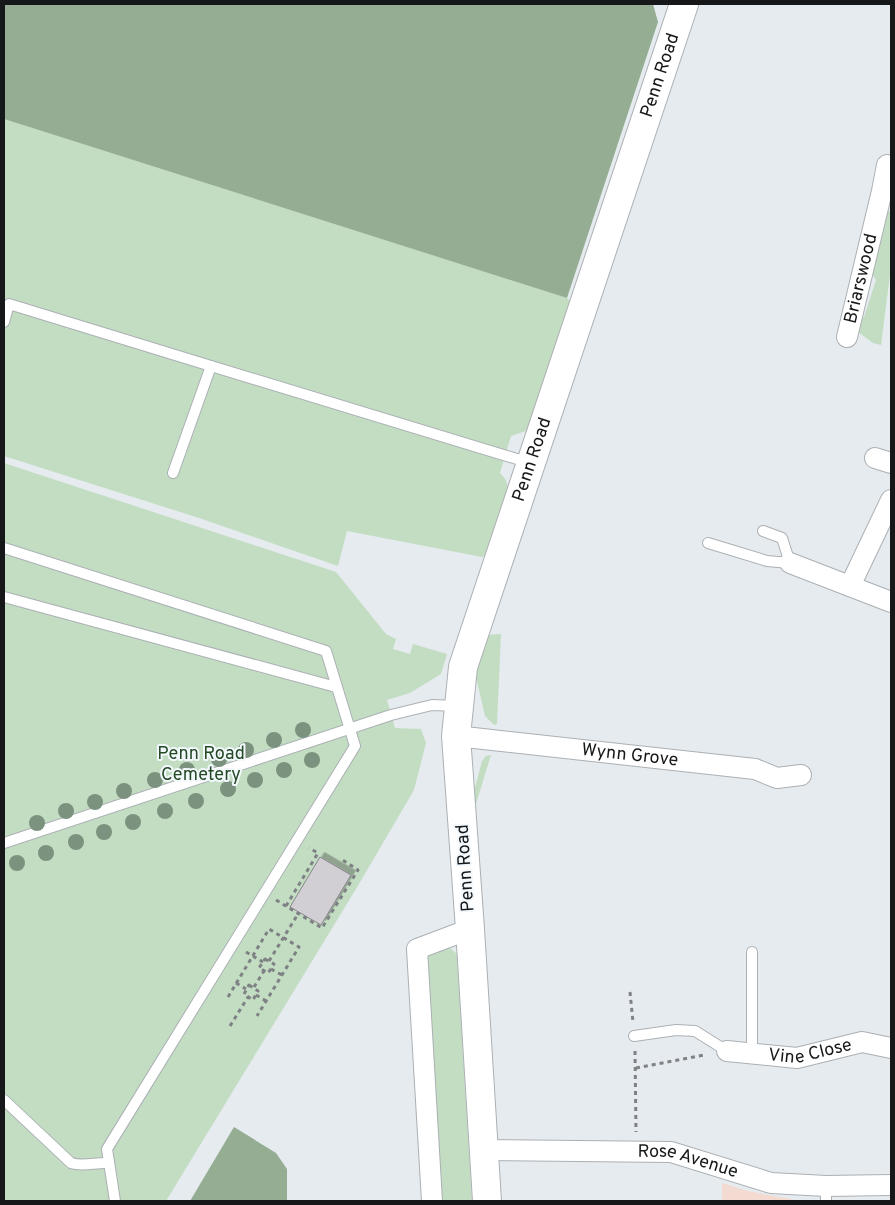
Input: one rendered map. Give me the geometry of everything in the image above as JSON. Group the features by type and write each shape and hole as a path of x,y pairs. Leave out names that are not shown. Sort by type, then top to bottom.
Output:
{"main road":[{"name":"Penn Road","path":"487,1201 456,736 463,667 684,4"}],"street":[{"name":"Briarswood","path":"847,337 887,193 887,166"},
{"path":"850,586 891,500"},
{"path":"790,563 891,602"},
{"name":"Wynn Grove","path":"456,736 755,769 777,778 801,775"},
{"name":"Penn Road","path":"432,1201 417,948 470,929"},
{"name":"Vine Close","path":"727,1051 797,1058 862,1042 891,1048"},
{"name":"Rose Avenue","path":"483,1150 635,1150 671,1152 771,1183 826,1194 891,1185"}],"lane":[{"path":"4,322 9,304 531,463"},
{"path":"173,473 211,366"},
{"path":"708,543 767,561 790,563 782,538 763,531"},
{"path":"4,548 326,651 355,746 107,1149 115,1201"},
{"path":"4,597 336,687"},
{"path":"4,843 415,708 432,705 458,706"},
{"path":"752,952 752,1053"},
{"path":"634,1036 676,1030 695,1031 727,1051"},
{"path":"4,1100 71,1163 78,1166 98,1162 109,1163"}],"path":[{"path":"286,906 318,854 306,846 310,841"},
{"path":"264,894 322,928 358,870 341,860"},
{"path":"269,961 298,914"},
{"path":"228,997 269,928 299,946 257,1016"},
{"path":"234,944 263,962"},
{"path":"265,958 274,964 268,974 259,968 263,962 265,958"},
{"path":"271,969 282,975"},
{"path":"254,988 264,971"},
{"path":"236,983 246,990"},
{"path":"249,985 258,991 253,1000 244,994 246,990 249,985"},
{"path":"630,992 636,1068 635,1150"},
{"path":"256,995 266,1001"},
{"path":"230,1026 248,997"},
{"path":"636,1068 727,1051"}],"shaded area":[{"path":"722,1183 748,1191 796,1201 722,1201"}],"green space":[{"path":"4,4 653,4 658,22 567,298 4,119"},
{"path":"4,119 567,298 573,304 532,429 511,436 500,473 506,480 509,492 490,552 482,557 347,531 338,566 199,518 4,456"},
{"path":"891,211 891,267 881,345 873,343 857,331 856,324 864,317 876,280 872,274 882,218"},
{"name":"Penn Road Cemetery","path":"4,463 336,572 386,634 396,639 393,649 410,654 413,644 447,654 441,674 410,693 387,700 395,728 421,729 426,743 414,790 166,1201 4,1201"},
{"path":"501,634 497,724 494,725 485,716 473,664 486,635"},
{"path":"491,755 471,820 469,810 482,761 486,756"},
{"path":"445,944 457,954 472,1201 438,1201 422,962 428,952"},
{"path":"234,1127 276,1153 287,1169 287,1201 190,1201"}],"building":[{"path":"320,857 351,875 321,925 290,907"}]}
